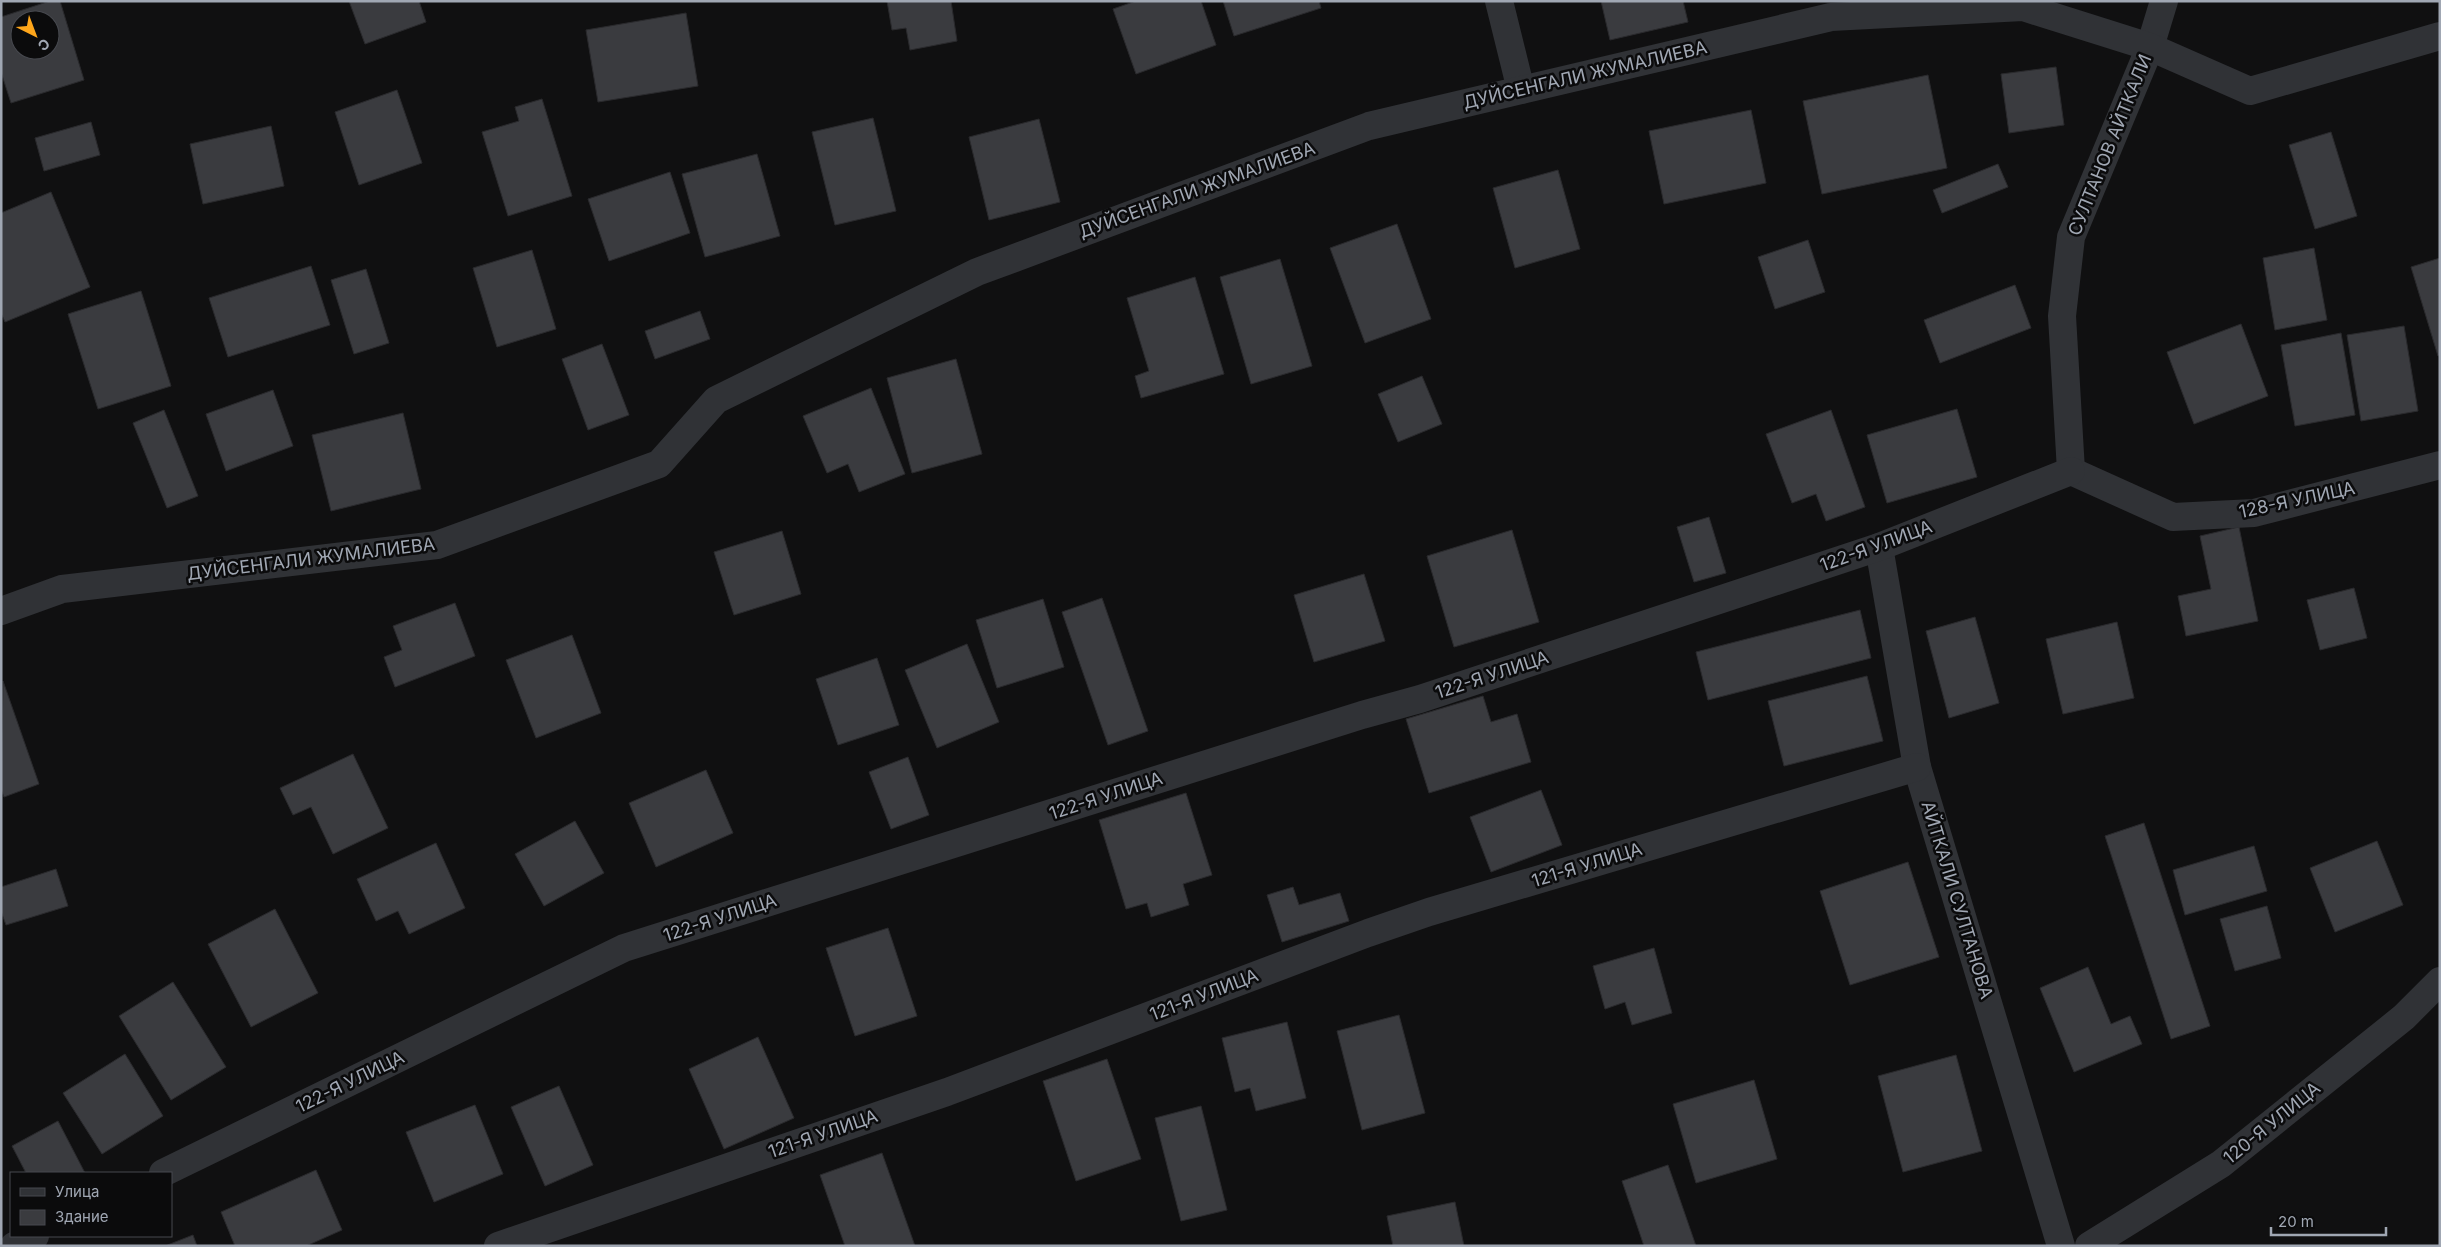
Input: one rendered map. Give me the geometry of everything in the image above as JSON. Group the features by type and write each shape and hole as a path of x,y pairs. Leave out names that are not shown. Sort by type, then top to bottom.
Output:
{"street":[{"path":"1500,1 1520,90"},
{"name":"СУЛТАНОВ АЙТКАЛИ","path":"2071,471 2062,316 2071,237 2150,47 2164,1"},
{"name":"ДУЙСЕНГАЛИ ЖУМАЛИЕВА","path":"1,611 62,589 437,545 659,464 716,400 977,272 1368,126 1520,90 1831,17 2023,7 2150,47 2250,91 2440,36"},
{"name":"128-Я УЛИЦА","path":"2071,471 2173,518 2254,513 2440,465"},
{"name":"122-Я УЛИЦА","path":"165,1172 624,948 1362,715 1420,699 1879,547 2071,471"},
{"name":"АЙТКАЛИ СУЛТАНОВА","path":"1879,547 1917,767 2061,1246"},
{"name":"121-Я УЛИЦА","path":"498,1246 947,1092 1429,912 1917,767"},
{"name":"120-Я УЛИЦА","path":"2089,1246 2221,1164 2404,1017 2440,981"},
{"path":"14,1246 33,1237"}],"building":[{"path":"50,1 60,1 84,80 11,103 1,72 1,17 10,14 10,60 60,60 60,10 22,10"},
{"path":"349,1 419,1 426,22 365,44"},
{"path":"887,1 951,1 957,41 910,50 906,28 892,30"},
{"path":"1136,1 1201,1 1216,45 1136,74 1113,9"},
{"path":"1223,1 1319,1 1321,8 1234,36"},
{"path":"1601,1 1683,1 1688,22 1610,40"},
{"path":"686,13 698,86 598,102 586,30"},
{"path":"2056,67 2064,125 2009,133 2001,74"},
{"path":"1928,75 1947,168 1822,194 1803,101"},
{"path":"397,90 422,163 359,185 335,112"},
{"path":"542,99 572,196 508,216 482,132 519,121 515,107"},
{"path":"1751,110 1766,183 1664,204 1649,131"},
{"path":"873,118 896,211 835,225 812,132"},
{"path":"1039,119 1060,202 989,220 969,137"},
{"path":"91,122 100,155 44,171 35,138"},
{"path":"271,126 284,186 203,204 190,144"},
{"path":"2331,132 2357,216 2315,229 2289,145"},
{"path":"757,154 780,236 705,257 682,174"},
{"path":"1998,164 2008,187 1942,213 1933,190"},
{"path":"1558,170 1580,249 1515,268 1493,188"},
{"path":"670,172 690,233 609,261 588,199"},
{"path":"51,192 90,287 5,322 1,313 1,213"},
{"path":"1397,224 1431,319 1365,343 1330,248"},
{"path":"1808,240 1825,292 1775,309 1758,257"},
{"path":"2314,248 2327,320 2275,330 2263,258"},
{"path":"532,250 556,329 497,347 473,268"},
{"path":"2440,258 2440,355 2438,356 2411,267"},
{"path":"1280,259 1312,366 1251,384 1220,277"},
{"path":"311,266 330,325 228,357 209,298"},
{"path":"366,269 389,343 354,354 331,280"},
{"path":"1195,277 1224,374 1141,398 1135,376 1149,371 1127,298"},
{"path":"2015,285 2031,328 1940,363 1924,320"},
{"path":"141,291 171,386 98,409 68,314"},
{"path":"700,311 710,339 655,359 645,331"},
{"path":"2241,324 2268,396 2194,424 2167,352"},
{"path":"2404,326 2418,411 2361,421 2347,335"},
{"path":"2341,333 2355,415 2295,426 2281,345"},
{"path":"602,344 629,415 588,430 562,359"},
{"path":"956,359 982,454 912,473 887,378"},
{"path":"1422,376 1442,424 1398,442 1378,394"},
{"path":"871,388 905,474 859,492 848,464 827,473 803,416"},
{"path":"273,390 293,446 226,471 206,414"},
{"path":"1957,409 1977,477 1887,503 1867,435"},
{"path":"164,410 198,496 167,508 133,423"},
{"path":"1831,410 1865,507 1826,521 1816,494 1792,503 1766,434"},
{"path":"403,413 421,489 331,511 312,435"},
{"path":"1709,517 1726,573 1694,582 1677,527"},
{"path":"2239,527 2258,621 2186,636 2178,596 2211,589 2200,536"},
{"path":"1512,530 1539,622 1454,647 1427,556"},
{"path":"782,531 801,594 734,615 714,552"},
{"path":"1364,574 1385,641 1314,662 1294,595"},
{"path":"2354,588 2367,638 2320,650 2307,600"},
{"path":"1102,598 1148,731 1108,745 1062,612"},
{"path":"1043,599 1064,667 997,688 976,620"},
{"path":"455,603 475,656 395,687 384,657 402,650 393,626"},
{"path":"1860,610 1871,658 1708,700 1696,652"},
{"path":"1975,617 1999,703 1949,718 1926,631"},
{"path":"2117,622 2134,698 2063,714 2046,639"},
{"path":"572,635 601,713 536,738 506,660"},
{"path":"967,644 999,722 937,748 905,670"},
{"path":"877,658 899,725 838,745 816,679"},
{"path":"1867,676 1883,741 1784,766 1768,701"},
{"path":"3,681 39,784 4,797 1,789"},
{"path":"1483,696 1491,722 1517,714 1531,762 1429,793 1406,719"},
{"path":"353,754 388,828 333,854 311,807 293,815 280,788"},
{"path":"908,757 929,815 891,829 869,772"},
{"path":"706,770 733,833 656,867 629,803"},
{"path":"1541,790 1562,845 1491,872 1470,817"},
{"path":"1186,793 1212,875 1183,884 1189,905 1151,917 1147,903 1126,909 1099,820"},
{"path":"575,821 604,873 544,906 515,854"},
{"path":"2144,823 2210,1026 2171,1039 2105,836"},
{"path":"2377,841 2403,905 2335,932 2310,868"},
{"path":"436,843 465,908 409,934 398,911 376,921 357,879"},
{"path":"2254,846 2267,891 2185,915 2173,870"},
{"path":"1908,862 1939,957 1850,985 1820,891"},
{"path":"56,869 68,906 6,925 1,911 1,887"},
{"path":"1293,887 1299,905 1340,893 1349,921 1282,942 1267,895"},
{"path":"2267,906 2281,958 2235,971 2220,919"},
{"path":"275,909 318,993 251,1027 208,944"},
{"path":"888,928 917,1016 855,1036 826,948"},
{"path":"1654,948 1672,1013 1632,1025 1625,1002 1605,1009 1593,966"},
{"path":"2088,967 2111,1024 2130,1016 2142,1044 2074,1072 2040,988"},
{"path":"173,982 226,1067 171,1100 119,1016"},
{"path":"1399,1015 1425,1113 1362,1130 1337,1031"},
{"path":"1287,1022 1306,1098 1256,1111 1250,1088 1235,1092 1222,1038"},
{"path":"758,1037 794,1118 724,1149 689,1069"},
{"path":"125,1054 163,1116 102,1154 63,1093"},
{"path":"1956,1055 1982,1151 1903,1172 1878,1076"},
{"path":"1107,1059 1141,1159 1076,1181 1043,1081"},
{"path":"1754,1080 1777,1159 1696,1183 1673,1104"},
{"path":"559,1086 593,1165 545,1186 511,1107"},
{"path":"475,1105 503,1174 434,1202 406,1132"},
{"path":"1201,1106 1227,1210 1181,1221 1155,1118"},
{"path":"58,1121 84,1172 25,1172 12,1146"},
{"path":"882,1153 915,1246 845,1246 820,1175"},
{"path":"1668,1165 1696,1246 1644,1246 1622,1181"},
{"path":"316,1170 342,1230 306,1246 235,1246 221,1212"},
{"path":"1455,1202 1464,1246 1393,1246 1387,1216"},
{"path":"193,1235 197,1246 165,1246"}]}
